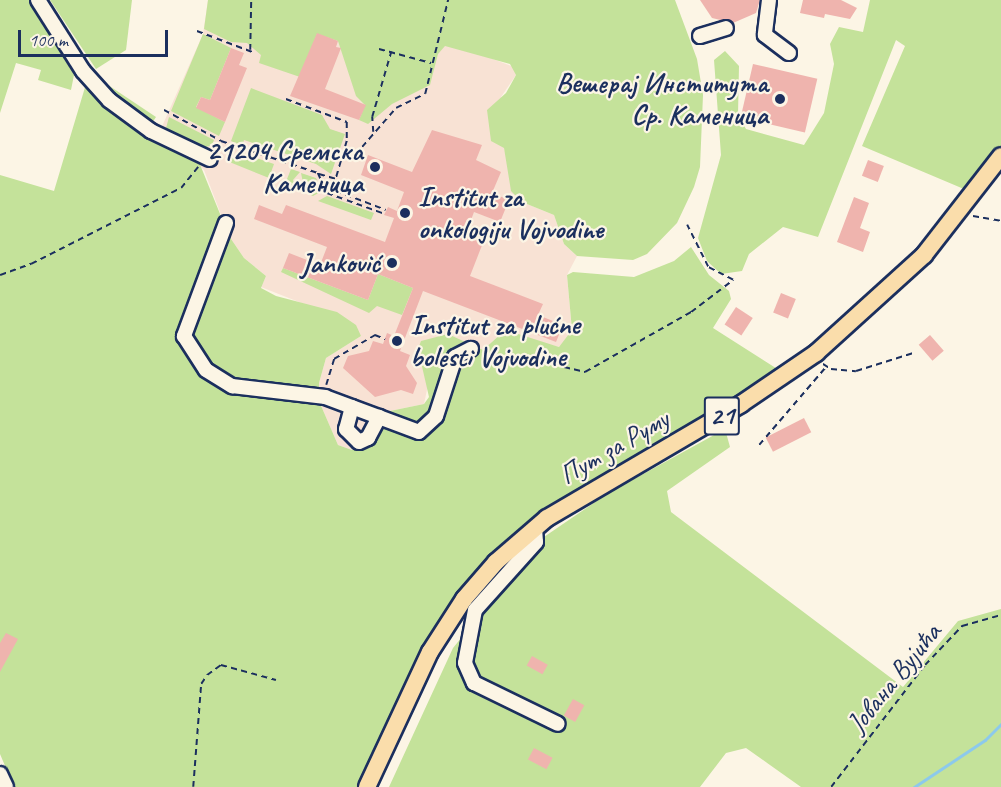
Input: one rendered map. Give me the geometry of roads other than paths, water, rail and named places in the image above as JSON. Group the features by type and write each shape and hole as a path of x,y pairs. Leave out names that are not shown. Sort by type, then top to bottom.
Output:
{"main road":[{"name":"Пут за Руму","path":"368,787 400,710 452,615 496,562 535,528 767,388 821,360 904,275 962,209 1001,156"}],"street":[{"path":"38,0 83,71 109,100 151,131 208,158"},
{"path":"768,0 765,35 789,53"},
{"path":"700,36 726,28"},
{"path":"226,223 185,326 188,348 206,370 232,386 325,397 379,417 408,431 428,427 455,357 471,349"},
{"path":"352,407 346,429 359,441 368,438 379,417"},
{"path":"535,528 536,542 475,610 465,663 474,683 558,724"},
{"path":"0,774 6,787"}],"waterway":[{"path":"914,787 985,740 1001,724"}],"place":[{"name":"Вешерај Института Ср. Каменица","path":"780,99"},
{"name":"21204 Сремска Каменица","path":"375,167"},
{"name":"Institut za onkologiju Vojvodine","path":"405,213"},
{"name":"Janković","path":"392,263"},
{"name":"Institut za plućne bolesti Vojvodine","path":"397,341"}]}
